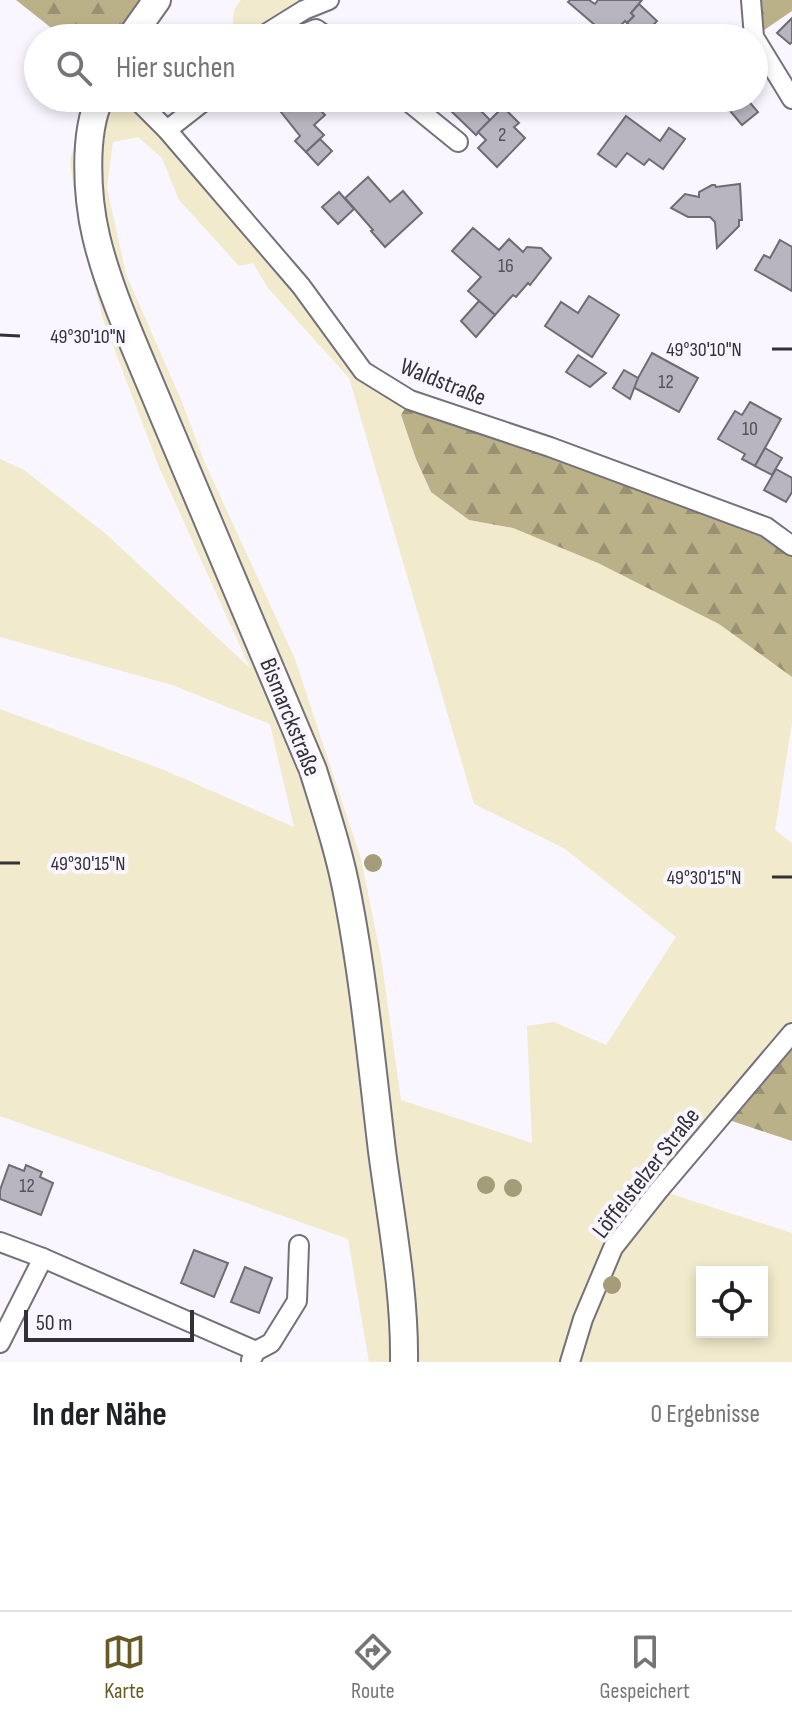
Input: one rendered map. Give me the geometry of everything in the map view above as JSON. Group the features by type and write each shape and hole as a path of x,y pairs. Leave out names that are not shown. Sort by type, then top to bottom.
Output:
{"street":[{"path":"140,24 157,0"},
{"path":"282,24 329,0"},
{"path":"751,0 753,24"},
{"path":"768,60 792,99"},
{"name":"Bismarckstraße","path":"96,112 91,129 89,169 96,238 141,360 313,770 332,830 348,898 370,1054 398,1282 404,1362"},
{"name":"Waldstraße","path":"149,112 301,286 363,371 410,400 550,447 766,527 792,546"},
{"path":"167,130 190,112"},
{"path":"421,112 458,142"},
{"name":"Löffelstelzer Straße","path":"570,1362 583,1319 613,1248 792,1033"},
{"path":"0,1242 43,1258 252,1356 271,1343 297,1301 299,1245"},
{"path":"0,1343 43,1258"}],"shaded area":[{"path":"241,0 329,0 285,24 233,24 234,10"},
{"path":"83,112 147,112 363,371 410,400 401,415 431,492 469,520 513,528 598,562 719,624 792,677 792,723 775,830 792,843 792,1033 659,1190 792,1233 792,1362 369,1362 348,1239 0,1116 0,709 164,770 294,827 270,724 172,685 0,637 0,459 24,470 106,534 250,668 159,467 104,322 79,229 70,161","holes":["138,137 162,158 179,200 239,266 253,263 268,288 349,378 474,804 565,849 676,937 606,1045 554,1022 527,1026 532,1143 401,1100 381,957 361,859 295,659 204,461 182,402 126,274 107,188 113,142"]}],"green space":[{"path":"16,0 157,0 140,24 46,24"},
{"path":"751,0 792,0 792,11 768,27 768,24 753,24"},
{"path":"410,400 792,546 792,677 719,624 598,563 513,528 469,520 431,492 401,415"},
{"path":"792,1033 792,1141 720,1117"}],"building":[{"path":"589,0 595,4 598,0 642,0 631,13 634,16 622,24 594,24 568,2"},
{"path":"639,4 657,21 654,24 628,24 634,16 631,13"},
{"path":"792,18 792,42 790,44 777,33"},
{"path":"281,112 322,112 325,115 314,125 324,135 306,152 295,141 300,136"},
{"path":"452,112 482,112 490,120 476,135"},
{"path":"498,112 508,112 519,123 514,127 525,138 497,167 478,148 486,140 478,132"},
{"path":"731,112 758,112 742,125"},
{"path":"626,116 660,141 669,128 685,139 663,169 649,159 644,165 627,153 616,167 598,154"},
{"path":"320,139 332,151 318,165 306,152"},
{"path":"368,177 390,202 403,191 422,213 385,247 345,198"},
{"path":"740,184 742,220 717,248 715,222 710,217 688,217 671,208 685,194 699,197 699,192 712,185"},
{"path":"339,192 354,209 338,224 322,207"},
{"path":"473,228 499,250 509,239 523,252 527,247 541,248 551,258 530,285 528,283 516,297 513,295 495,315 468,291 481,277 452,251"},
{"path":"780,240 792,247 792,291 755,270 764,255 770,258"},
{"path":"589,296 619,315 592,357 545,326 561,302 578,313"},
{"path":"479,301 495,315 476,337 461,321"},
{"path":"652,353 698,378 679,412 633,387"},
{"path":"578,355 606,373 590,387 566,372"},
{"path":"624,370 638,378 630,399 613,388"},
{"path":"750,402 781,419 755,466 742,459 745,454 718,439 735,411 742,415"},
{"path":"765,448 782,458 772,475 755,466"},
{"path":"776,469 792,478 792,492 786,502 764,490"},
{"path":"9,1165 24,1171 26,1165 42,1172 40,1177 53,1183 41,1215 0,1199"},
{"path":"194,1250 228,1263 214,1297 181,1283"},
{"path":"245,1267 272,1278 259,1313 231,1302"}]}
